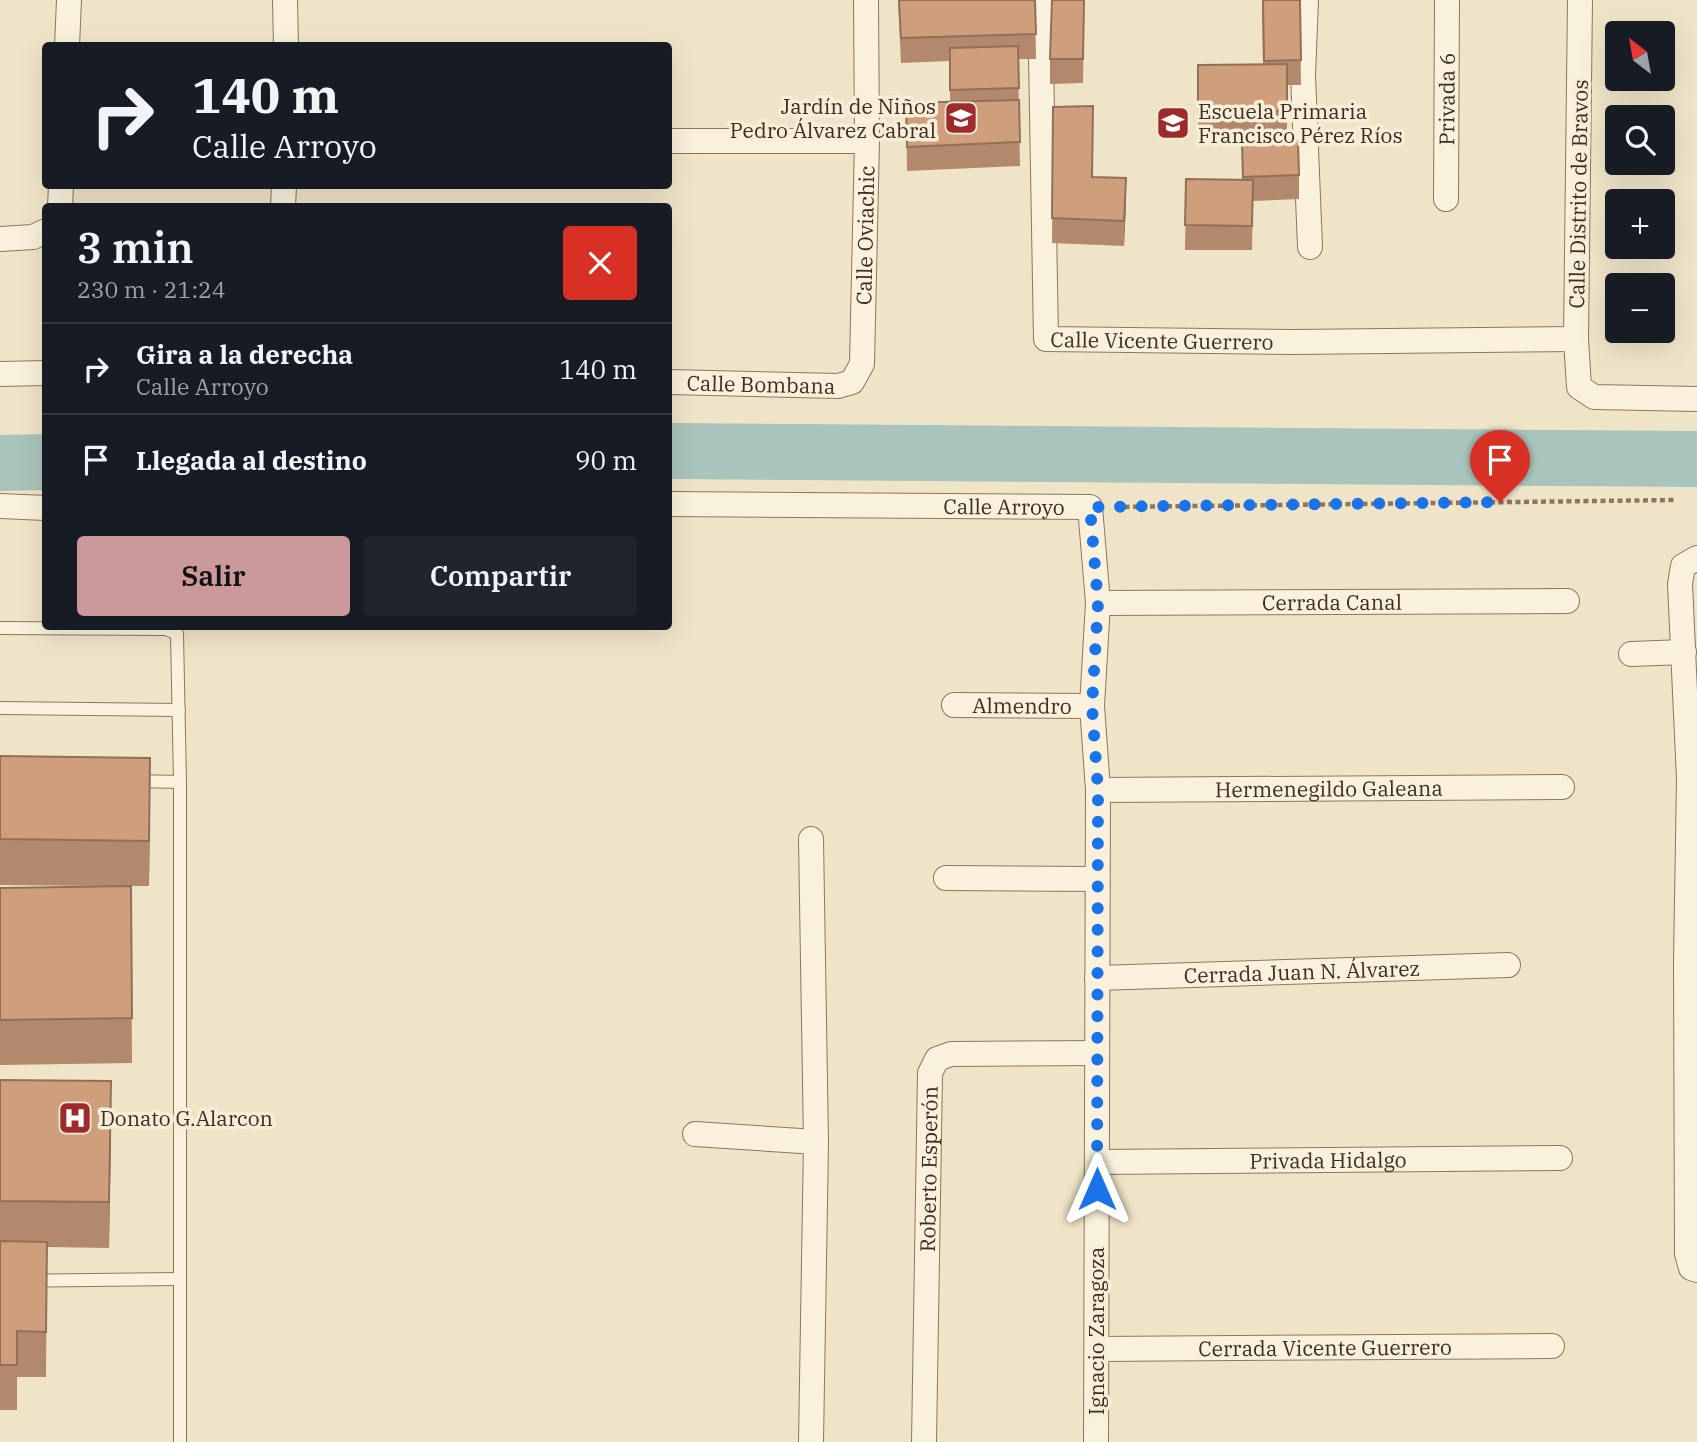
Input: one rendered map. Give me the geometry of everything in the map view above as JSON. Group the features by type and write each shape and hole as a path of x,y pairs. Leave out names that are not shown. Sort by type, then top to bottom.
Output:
{"street":[{"path":"67,42 69,0"},
{"path":"285,0 286,42"},
{"name":"Calle Oviachic","path":"852,382 862,364 867,141 866,0"},
{"name":"Calle Vicente Guerrero","path":"1040,0 1046,339 1294,342 1576,339"},
{"path":"1306,0 1303,75 1310,247"},
{"name":"Privada 6","path":"1446,199 1447,0"},
{"name":"Calle Distrito de Bravos","path":"1580,0 1576,339 1579,387 1594,397 1697,399"},
{"path":"672,141 867,141"},
{"path":"0,239 33,237 42,233"},
{"path":"0,374 42,373"},
{"name":"Calle Bombana","path":"672,382 838,386 852,382"},
{"name":"Calle Arroyo","path":"672,504 1090,507"},
{"path":"0,506 42,508"},
{"name":"Ignacio Zaragoza","path":"1090,507 1098,603 1092,706 1098,790 1096,1442"},
{"path":"1694,1269 1687,1254 1691,1106 1689,779 1692,748 1680,584 1683,566 1695,558"},
{"name":"Cerrada Canal","path":"1098,603 1567,601"},
{"path":"1631,654 1684,652"},
{"name":"Almendro","path":"954,705 1092,706"},
{"name":"Hermenegildo Galeana","path":"1098,790 1562,787"},
{"path":"811,839 816,1142 811,1442"},
{"path":"946,878 1097,879"},
{"name":"Cerrada Juan N. Álvarez","path":"1097,978 1508,965"},
{"name":"Roberto Esperón","path":"923,1442 930,1073 937,1059 951,1054 1097,1053"},
{"path":"695,1134 816,1142"},
{"name":"Privada Hidalgo","path":"1097,1162 1560,1158"},
{"name":"Cerrada Vicente Guerrero","path":"1097,1349 1552,1346"}],"lane":[{"path":"0,628 42,628"},
{"path":"168,630 177,635 179,710 180,1442"},
{"path":"0,708 179,710"},
{"path":"124,781 180,782"},
{"path":"0,1281 180,1279"}],"path":[{"name":"Calle Arroyo","path":"1090,507 1675,500"}],"building":[{"path":"899,0 1035,0 1036,34 901,38"},
{"path":"1052,0 1084,0 1083,59 1050,59"},
{"path":"1263,0 1300,0 1301,60 1264,61"},
{"path":"1018,46 1019,88 950,90 950,48"},
{"path":"1287,64 1287,111 1198,112 1198,65"},
{"path":"1019,100 1020,142 907,147 906,103"},
{"path":"1093,106 1092,177 1126,178 1124,221 1052,218 1053,107"},
{"path":"1298,141 1299,175 1243,177 1242,143"},
{"path":"1186,179 1253,180 1252,226 1185,225"},
{"path":"0,756 150,758 149,841 0,839"},
{"path":"131,886 132,1018 0,1020 0,888"},
{"path":"0,1080 111,1081 109,1202 0,1201"},
{"path":"0,1241 47,1242 46,1332 17,1331 17,1365 0,1365"}],"waterway":[{"path":"672,451 1697,459"},
{"path":"0,463 42,462"}],"place":[{"name":"Jardín de Niños Pedro Álvarez Cabral","path":"961,118"},
{"name":"Escuela Primaria Francisco Pérez Ríos","path":"1173,123"},
{"name":"Donato G.Alarcon","path":"75,1118"}],"route":[{"path":"1097,1189 1098,790 1092,706 1098,603 1090,507 1500,502"}]}
